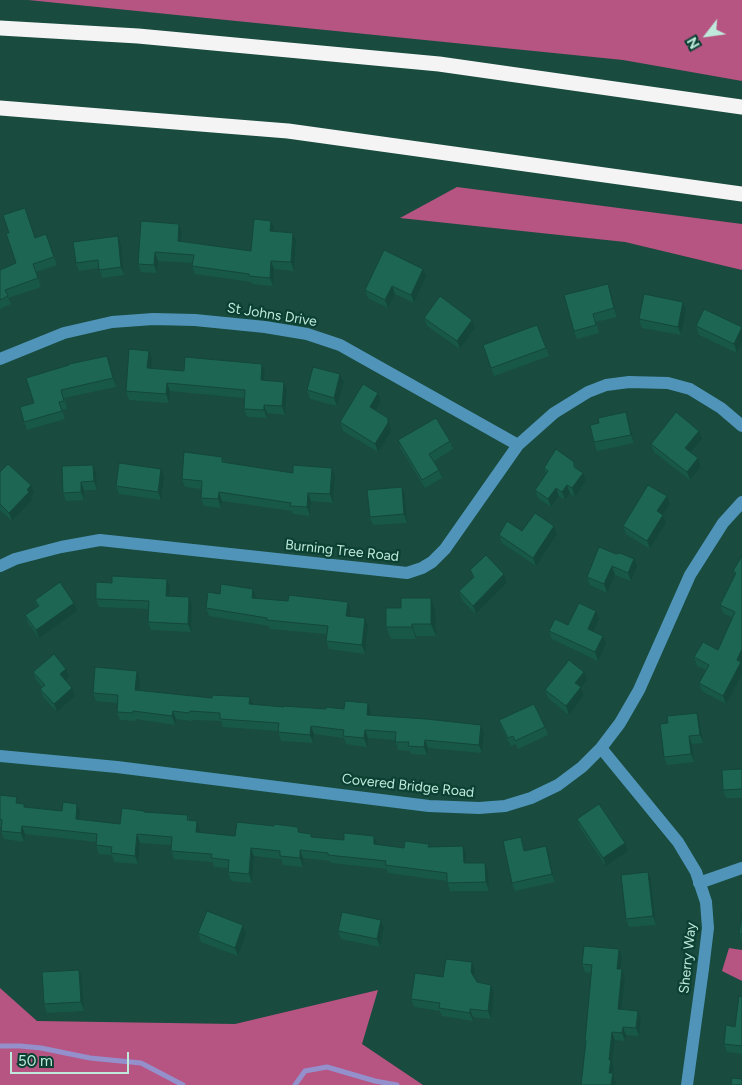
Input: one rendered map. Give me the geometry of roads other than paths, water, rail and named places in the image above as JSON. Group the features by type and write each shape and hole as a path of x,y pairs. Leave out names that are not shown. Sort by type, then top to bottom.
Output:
{"highway":[{"path":"0,28 138,36 439,64 742,108"},
{"path":"0,108 288,131 742,194"}],"street":[{"name":"St Johns Drive","path":"0,360 64,333 112,322 153,318 265,326 307,334 340,345 518,445"},
{"name":"Burning Tree Road","path":"0,566 15,559 100,540 407,573 432,562 445,549 518,445 554,413 588,392 606,385 630,382 668,383 690,389 721,408 742,426"},
{"name":"Covered Bridge Road","path":"0,756 126,768 429,806 479,808 505,806 531,798 558,785 582,767 601,748 620,723 639,690 690,575 723,522 742,502"},
{"name":"Sherry Way","path":"601,748 678,842 696,872 706,902 708,928 687,1085"},
{"path":"699,883 742,868"}],"waterway":[{"path":"0,1046 41,1048 90,1058 141,1063 183,1085"},
{"path":"295,1085 305,1071 327,1067 375,1081 397,1085"}]}
